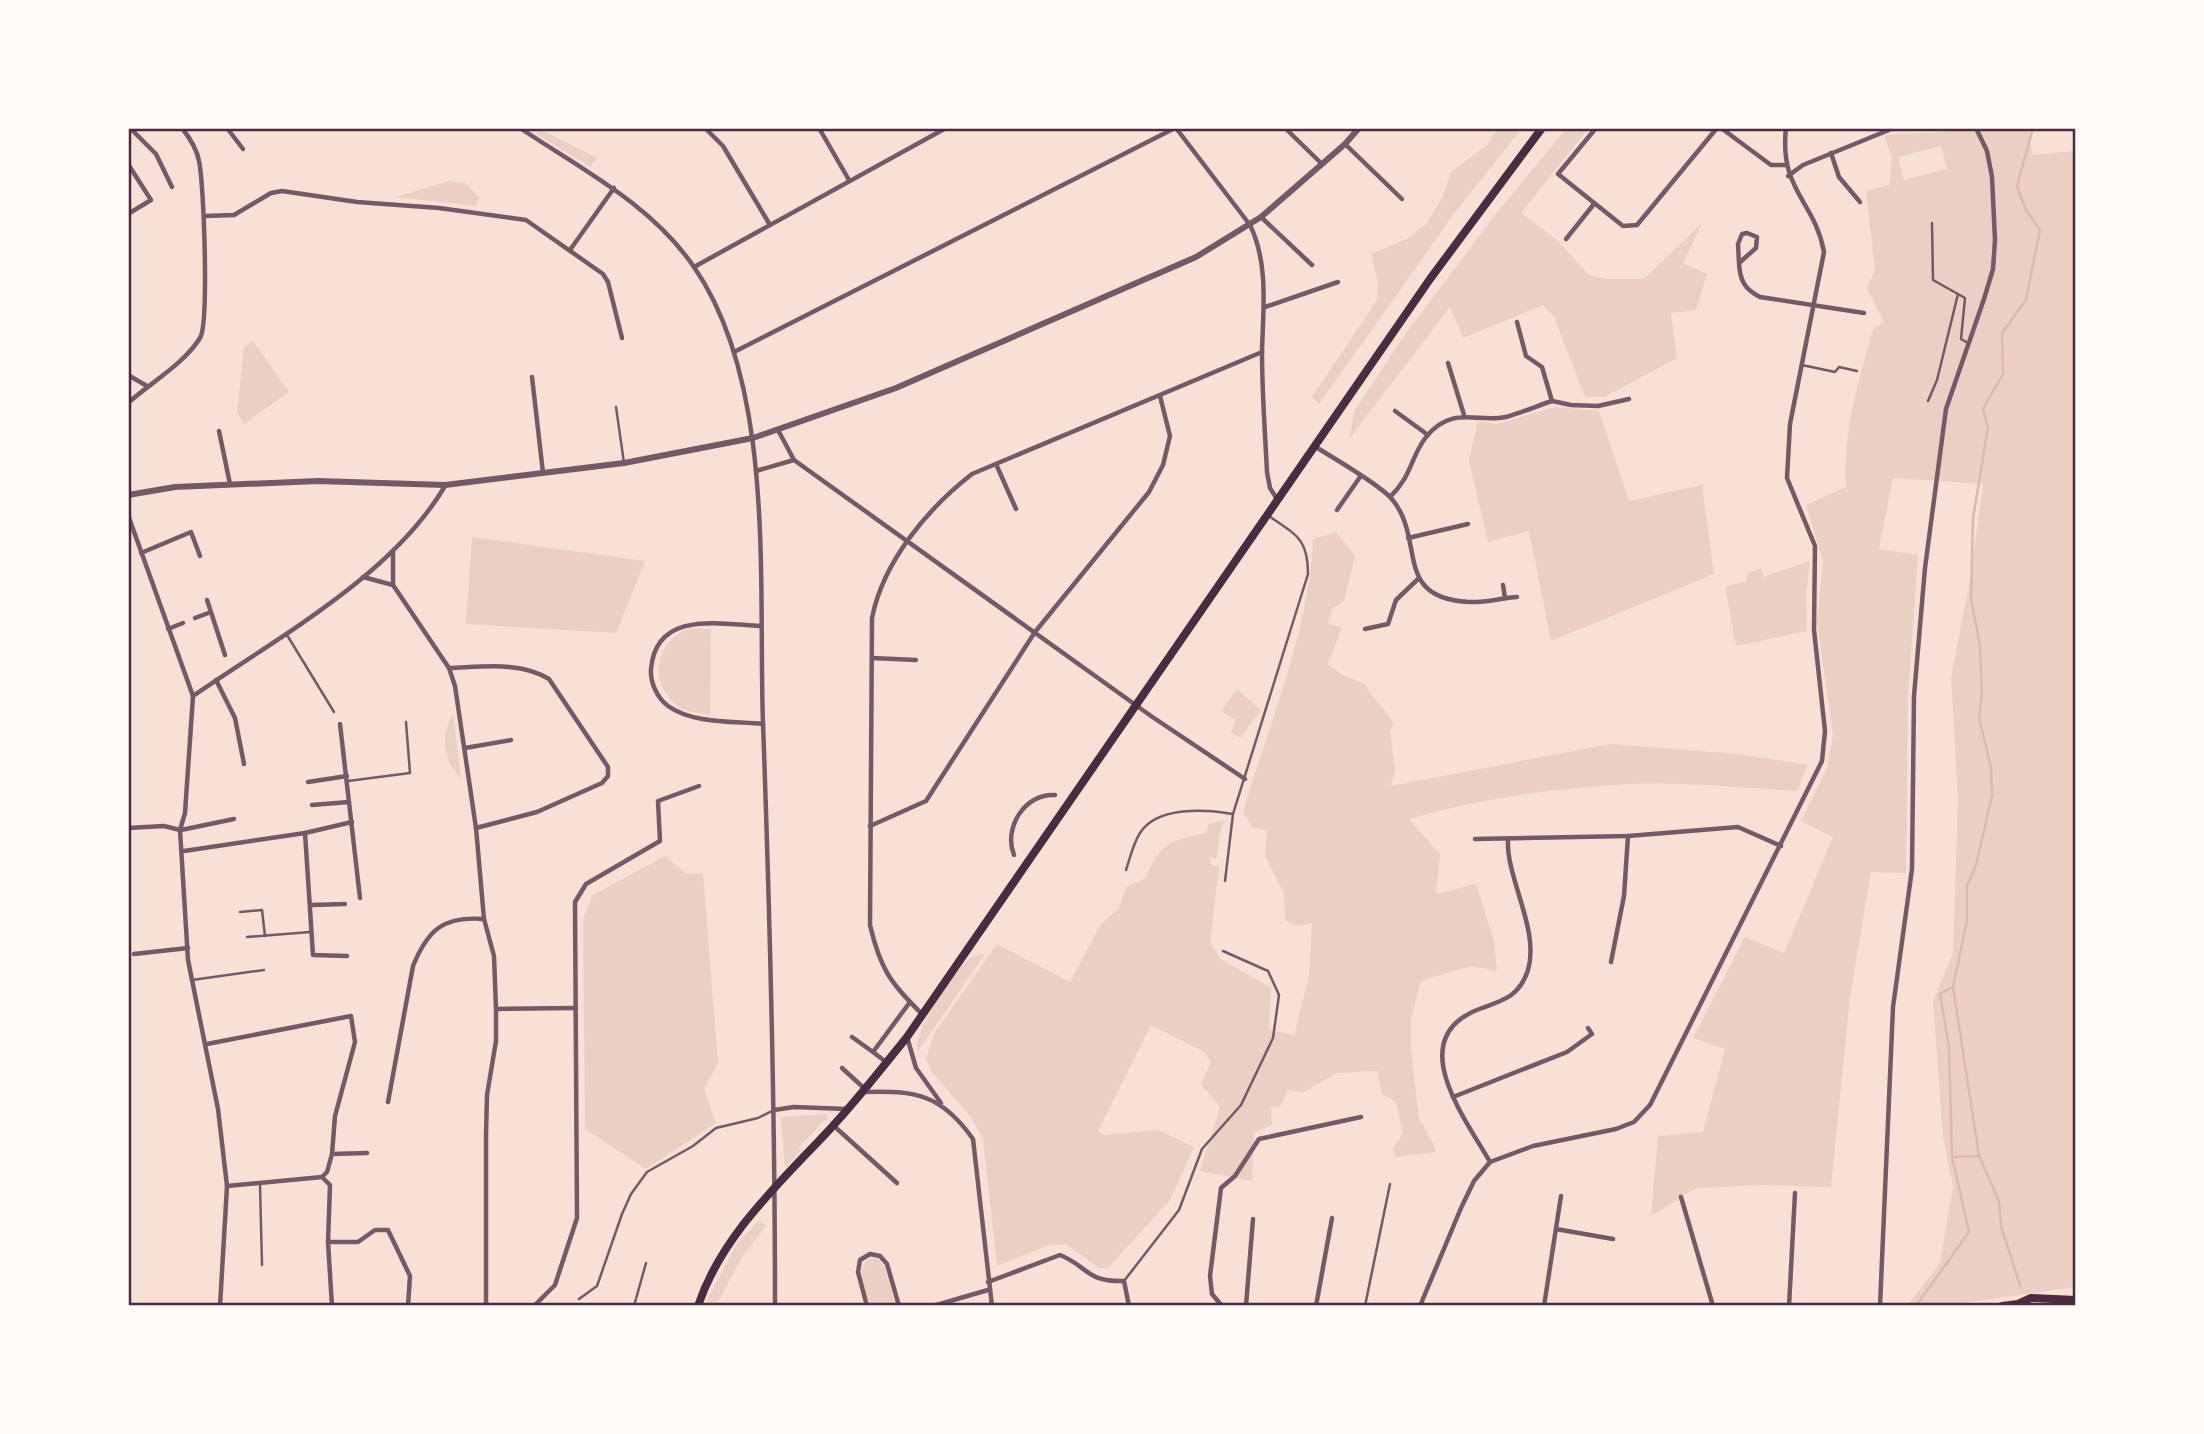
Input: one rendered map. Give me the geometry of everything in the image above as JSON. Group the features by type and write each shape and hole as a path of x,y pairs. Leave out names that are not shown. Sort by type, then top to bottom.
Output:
{"main road":[{"path":"698,1306 727,1247 775,1188 864,1091 907,1037 1438,269 1542,128"},
{"path":"2002,1306 2021,1306 2031,1298 2065,1303"}],"street":[{"path":"130,128 156,155 172,187"},
{"path":"128,403 200,337 205,320 205,216 199,160 182,128"},
{"path":"188,135 191,128"},
{"path":"227,128 243,149"},
{"path":"520,128 614,188 657,226 694,267 734,352 753,438 761,626 774,1110 775,1306"},
{"path":"705,128 723,146 770,225"},
{"path":"819,128 849,180"},
{"path":"694,267 946,128"},
{"path":"734,352 1176,128 1250,225 1259,242 1265,307 1262,352 1267,472 1270,488 1278,499"},
{"path":"1285,128 1322,164"},
{"path":"128,495 176,487 318,481 445,485 624,463 753,438 896,388 1196,257 1261,217 1345,144 1359,128"},
{"path":"1596,128 1558,174 1623,226 1637,225 1719,128 1771,165 1787,164"},
{"path":"1413,1306 1420,1306 1474,1181 1490,1162 1533,1146 1616,1129 1633,1122 1650,1105 1822,761 1825,732 1814,630 1815,546 1787,478 1790,424 1824,252 1822,238 1788,176 1786,128"},
{"path":"1880,1306 1893,1007 1912,869 1914,696 1924,581 1946,409 1993,269 1995,240 1992,177 1987,151 1976,128"},
{"path":"1788,176 1803,165 1893,129"},
{"path":"1345,144 1402,199"},
{"path":"1831,153 1839,177 1860,202"},
{"path":"128,164 151,200 128,214"},
{"path":"570,250 614,188"},
{"path":"205,216 234,215 271,193 282,191 357,202 515,217 536,226 603,274 608,282 622,338"},
{"path":"1566,239 1594,204"},
{"path":"1261,217 1312,265"},
{"path":"1739,263 1756,248 1758,242 1752,234 1742,234 1739,239 1739,263 1740,276 1747,290 1760,297 1864,313"},
{"path":"1265,307 1338,282"},
{"path":"1517,322 1526,356 1542,367 1552,401"},
{"path":"922,1014 892,985 878,960 870,925 872,618 877,592 907,543 945,495 972,474 1262,352"},
{"path":"1448,363 1464,415"},
{"path":"128,375 146,386"},
{"path":"533,377 543,473"},
{"path":"870,826 926,801 1035,632 1149,492 1163,465 1170,436 1160,396"},
{"path":"1390,497 1405,481 1428,435 1464,415 1506,417 1552,401 1598,406 1629,399"},
{"path":"1395,411 1428,435"},
{"path":"219,430 230,484"},
{"path":"778,430 794,460 907,543 1245,779"},
{"path":"1315,446 1390,497 1398,509 1418,579 1424,587 1445,599 1473,603 1517,597"},
{"path":"756,471 794,460"},
{"path":"996,464 1016,509"},
{"path":"1337,510 1360,477"},
{"path":"193,696 363,577 393,552 420,524 445,485"},
{"path":"128,515 193,696 186,813 180,830 184,851 192,980 206,1044 227,1185 220,1306"},
{"path":"1408,538 1468,524"},
{"path":"141,553 191,532 200,556"},
{"path":"393,552 393,585 449,667 455,686 476,828 484,919 494,956 496,1041 487,1096 486,1306"},
{"path":"363,577 393,585"},
{"path":"1365,629 1388,624 1396,600 1418,579"},
{"path":"1503,585 1505,598"},
{"path":"207,600 225,655"},
{"path":"195,618 211,612"},
{"path":"761,626 694,623 677,627 655,650 650,675 659,697 679,712 763,724"},
{"path":"169,629 183,624"},
{"path":"872,658 916,660"},
{"path":"449,667 512,667 538,672 549,679 608,767 608,776 603,783 537,812 476,828"},
{"path":"216,680 236,718 244,764"},
{"path":"340,724 360,898"},
{"path":"465,748 511,740"},
{"path":"308,782 347,778"},
{"path":"534,1306 555,1285 577,1218 575,902 586,884 660,841 659,801 699,786"},
{"path":"1014,855 1011,848 1012,826 1025,806 1048,794 1055,795"},
{"path":"312,805 349,802"},
{"path":"128,828 164,826 180,830 234,819"},
{"path":"184,851 305,833 352,822"},
{"path":"1475,839 1628,836 1738,827 1781,846"},
{"path":"305,833 313,955 347,956"},
{"path":"1611,962 1624,896 1628,836"},
{"path":"1490,1162 1454,1097 1444,1071 1444,1036 1451,1024 1465,1014 1510,998 1517,992 1529,966 1522,898 1508,853 1508,840"},
{"path":"310,905 345,904"},
{"path":"388,1102 413,966 421,946 442,924 463,918 484,919"},
{"path":"134,954 188,948"},
{"path":"873,1052 910,1002"},
{"path":"496,1009 576,1008"},
{"path":"206,1044 351,1016 355,1042 335,1116 332,1154 327,1172 322,1177 227,1185"},
{"path":"1454,1097 1567,1052 1592,1032"},
{"path":"852,1037 887,1062"},
{"path":"907,1037 916,1068 941,1103 957,1116 973,1139 988,1290 992,1306"},
{"path":"842,1068 864,1091 911,1092 941,1103"},
{"path":"774,1110 794,1107 848,1109"},
{"path":"1222,1306 1212,1294 1210,1276 1221,1188 1235,1176 1259,1139 1361,1117"},
{"path":"833,1126 897,1182"},
{"path":"332,1154 367,1153"},
{"path":"322,1177 330,1185 328,1242 332,1306"},
{"path":"1789,1306 1795,1193"},
{"path":"1544,1306 1561,1196"},
{"path":"1681,1197 1713,1306"},
{"path":"1315,1306 1332,1218"},
{"path":"1246,1306 1253,1219"},
{"path":"1556,1229 1613,1238"},
{"path":"328,1242 358,1242 374,1230 388,1230 410,1276 408,1306"},
{"path":"867,1306 858,1272 860,1260 870,1254 880,1256 887,1264 899,1306"},
{"path":"988,1282 1060,1255 1071,1259 1090,1276 1124,1281 1129,1306"},
{"path":"933,1306 988,1290"}],"lane":[{"path":"1932,223 1933,279 1965,298 1961,339 1968,343"},
{"path":"1928,401 1937,380 1958,294"},
{"path":"1802,365 1835,372 1839,367 1857,371"},
{"path":"616,407 624,463"},
{"path":"1225,881 1233,814 1308,574 1308,555 1303,541 1268,515"},
{"path":"286,632 334,712"},
{"path":"347,778 410,773 406,722"},
{"path":"1126,870 1140,832 1161,816 1203,810 1233,814"},
{"path":"240,912 262,909 265,936"},
{"path":"247,937 310,932"},
{"path":"1124,1281 1179,1210 1202,1149 1241,1105 1276,1031 1279,995 1268,971 1223,951"},
{"path":"192,980 264,970"},
{"path":"579,1299 597,1286 622,1214 631,1194 647,1172 693,1146 716,1128 758,1118 774,1110"},
{"path":"260,1181 262,1265"},
{"path":"1365,1306 1390,1184"},
{"path":"635,1306 646,1263"}],"shaded area":[{"path":"1498,128 1522,128 1456,211 1319,404 1312,397 1377,300 1378,283 1371,254 1409,238 1427,223 1443,196 1451,172 1487,145"},
{"path":"1567,128 1589,128 1521,213 1557,240 1589,275 1606,279 1644,279 1703,222 1683,263 1707,274 1696,310 1671,313 1677,358 1605,397 1585,397 1554,317 1543,305 1463,338 1450,307 1349,439 1355,410 1403,337 1499,210"},
{"path":"1957,128 2029,128 2032,155 2076,151 2076,1287 1942,1306 1907,1306 1940,1263 1953,1186 1943,1138 1933,1001 1953,953 1958,801 1951,678 1970,580 1983,484 1893,478 1879,549 1918,555 1908,697 1906,873 1871,872 1850,997 1831,1187 1763,1185 1696,1188 1651,1216 1658,1136 1703,1132 1725,1049 1693,1038 1745,937 1784,953 1833,837 1801,821 1827,768 1833,735 1817,622 1823,561 1806,505 1846,487 1849,426 1857,388 1873,329 1884,322 1867,288 1875,270 1866,191 1889,185 1892,158 1884,135 1944,132","holes":["1941,146 1947,169 1904,180 1898,157"]},
{"path":"539,129 597,158 590,167 536,134"},
{"path":"449,181 465,183 479,197 476,206 396,197"},
{"path":"253,341 289,392 244,424 237,412 244,347"},
{"path":"1555,407 1599,411 1629,501 1702,485 1714,574 1551,641 1529,531 1488,542 1469,461 1478,421 1497,424"},
{"path":"1336,532 1355,556 1344,601 1332,609 1328,624 1342,627 1328,664 1342,675 1365,684 1394,724 1390,731 1395,770 1391,786 1610,744 1738,754 1808,765 1797,791 1672,784 1603,786 1491,800 1409,819 1440,854 1436,894 1476,884 1494,941 1497,971 1471,966 1421,981 1411,1018 1411,1050 1419,1118 1435,1147 1435,1152 1395,1157 1393,1148 1403,1133 1396,1102 1382,1094 1377,1071 1337,1073 1304,1092 1288,1090 1280,1106 1271,1107 1272,1125 1254,1132 1252,1181 1200,1171 1220,1107 1201,1084 1211,1062 1204,1052 1151,1025 1098,1131 1104,1135 1158,1130 1194,1147 1170,1200 1108,1268 1099,1268 1066,1244 1049,1245 997,1266 983,1139 970,1116 931,1071 926,1058 935,1032 997,944 1070,982 1101,924 1118,909 1127,887 1146,878 1162,850 1175,841 1207,833 1208,824 1225,820 1220,831 1217,858 1209,858 1212,866 1219,866 1210,943 1221,959 1271,988 1269,1030 1294,1035 1309,976 1312,923 1298,926 1285,920 1284,894 1265,856 1267,830 1253,828 1243,812 1296,643 1310,574 1313,539"},
{"path":"472,537 645,561 616,633 466,624"},
{"path":"1810,561 1806,597 1807,631 1736,646 1725,587 1747,581 1746,574 1761,568 1763,577"},
{"path":"689,628 711,629 710,715 678,706 668,697 659,675 662,653 668,643"},
{"path":"1237,689 1261,710 1240,738 1231,732 1236,720 1221,711"},
{"path":"453,714 461,779 450,764 445,748 446,731"},
{"path":"665,856 687,874 703,873 718,1063 704,1089 716,1123 646,1169 585,1129 583,919 593,895"},
{"path":"985,954 918,1051 921,1031 944,989 969,959"},
{"path":"827,1114 827,1122 825,1120 799,1147 800,1151 785,1168 781,1117"},
{"path":"759,1220 766,1226 742,1257 716,1306 704,1306 736,1245"},
{"path":"871,1258 878,1259 884,1266 896,1306 871,1306 862,1274"}],"waterway":[{"path":"2020,1286 2001,1226 1999,1201 1979,1156 1953,987 1967,921 1967,886 1976,865 1992,796 1991,767 1979,718 1982,695 1980,646 1971,599 1973,519 1988,427 1983,409 2003,374 2002,333 2026,300 2040,230 2026,210 2017,186 2033,128"},
{"path":"1916,1306 1969,1232 1952,1157 1949,1047 1940,994 1953,987"},
{"path":"1952,1157 1979,1156"}]}
